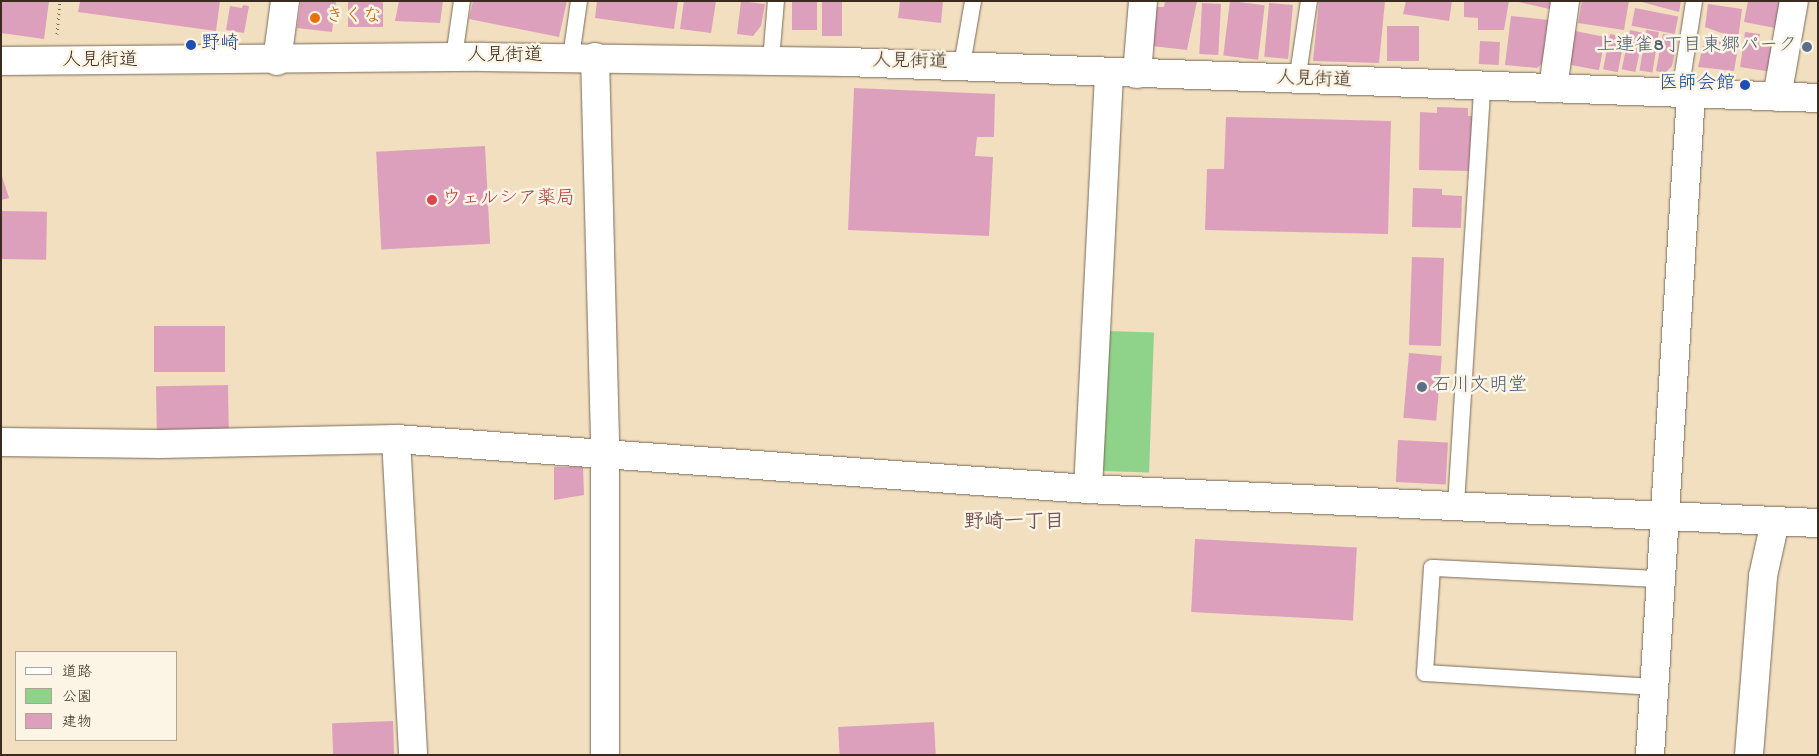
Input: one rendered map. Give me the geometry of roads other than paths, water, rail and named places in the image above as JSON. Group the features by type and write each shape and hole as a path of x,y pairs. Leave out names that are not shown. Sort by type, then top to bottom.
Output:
{"street":[{"path":"277,61 285,1"},
{"path":"1137,74 1143,1"},
{"path":"1554,88 1565,1"},
{"path":"1777,97 1794,1"},
{"name":"人見街道","path":"1,61 277,61 454,57 771,60 962,65 1482,88 1554,88 1818,98"},
{"path":"583,57 605,452 605,755"},
{"path":"1088,489 1109,73"},
{"path":"1650,755 1658,579 1664,516 1686,93"},
{"path":"396,439 413,755"},
{"path":"1,442 160,444 396,439 605,452 1088,489 1818,523"},
{"path":"1748,755 1763,576 1775,522"}],"lane":[{"path":"454,57 462,1"},
{"path":"579,1 583,57"},
{"path":"771,60 776,1"},
{"path":"962,65 973,1"},
{"path":"1297,81 1309,1"},
{"path":"1686,93 1694,1"},
{"path":"1456,506 1482,88"},
{"path":"1654,687 1425,673 1432,568 1658,579"}],"place":[{"name":"きくな","path":"315,18"},
{"name":"野崎","path":"191,45"},
{"name":"上連雀8丁目東郷パーク","path":"1807,47"},
{"name":"医師会館","path":"1745,85"},
{"name":"ウェルシア薬局","path":"432,200"},
{"name":"石川文明堂","path":"1422,387"}],"district":[{"name":"野崎一丁目","path":"1014,523"}]}
